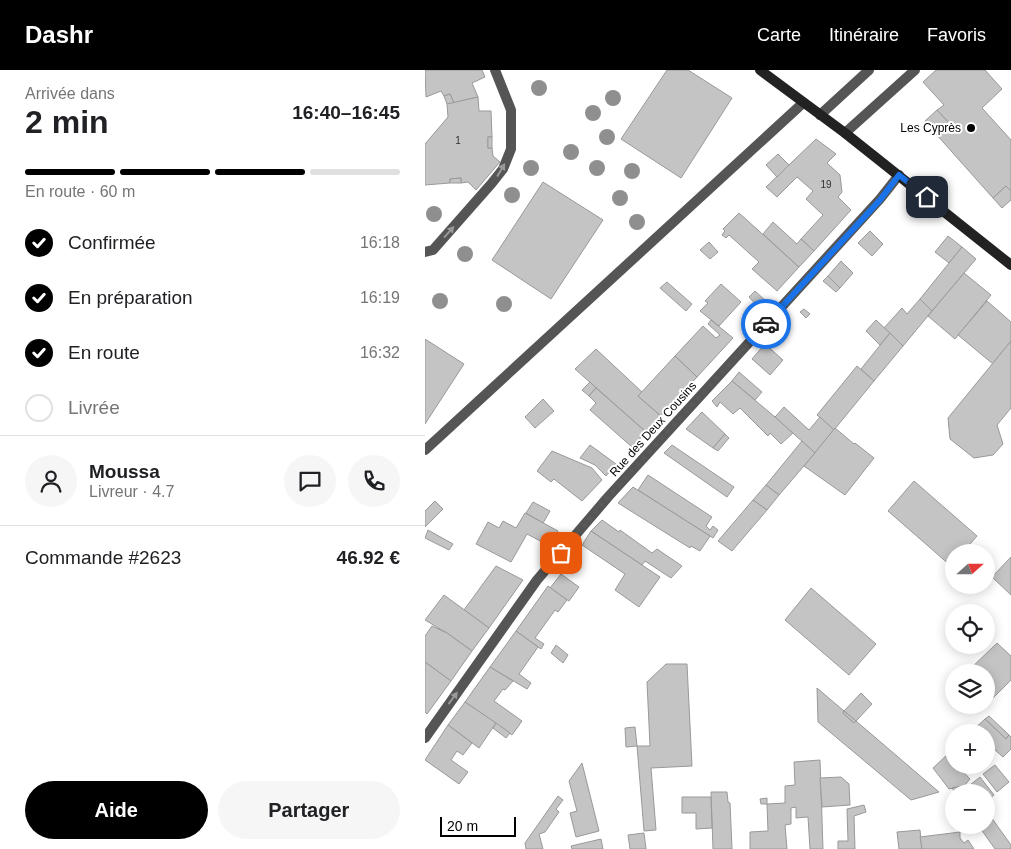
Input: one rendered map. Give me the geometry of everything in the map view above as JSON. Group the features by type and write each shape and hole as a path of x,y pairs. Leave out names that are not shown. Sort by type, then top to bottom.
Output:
{"street":[{"path":"425,252 433,250 471,208 503,169 511,149 511,110 495,70"},
{"path":"760,70 845,133 1011,264"},
{"path":"820,115 869,70"},
{"path":"845,133 915,70"},
{"path":"425,450 803,103"},
{"name":"Rue des Deux Cousins","path":"425,738 537,580 608,497 880,200 899,175"}],"building":[{"path":"425,70 482,70 485,77 472,83 478,97 454,103 450,94 444,96 441,91 426,97"},
{"path":"667,70 688,70 732,98 681,178 621,139"},
{"name":"Les Cyprès","path":"936,70 985,70 1002,89 982,108 1011,140 1011,191 1006,186 993,198 936,134 949,123 937,110 944,105 923,82"},
{"path":"450,94 454,103 447,104 444,96"},
{"path":"478,97 479,111 491,111 492,137 488,137 488,148 492,148 493,156 500,162 476,190 468,182 461,183 461,178 450,179 450,183 425,185 425,144 448,117 447,104"},
{"path":"937,110 949,123 936,134 925,121"},
{"path":"488,137 492,137 492,148 488,148"},
{"path":"816,139 836,154 827,163 840,175 842,192 838,197 851,210 814,251 801,239 823,215 806,199 813,191 797,177 777,197 766,187"},
{"path":"778,154 789,165 777,177 766,165"},
{"path":"461,178 461,183 450,183 450,179"},
{"path":"543,182 603,220 551,299 492,260"},
{"path":"1006,186 1011,191 1011,200 1002,208 993,198"},
{"path":"739,213 799,267 777,291 752,269 759,262 729,235 726,238 722,235 725,231 723,229"},
{"path":"773,222 797,244 801,239 814,251 799,267 763,234"},
{"path":"870,231 883,244 872,256 858,243"},
{"path":"948,236 962,247 949,263 935,252"},
{"path":"709,242 718,252 710,259 700,250"},
{"path":"962,247 976,259 932,311 920,299"},
{"path":"841,261 853,273 840,288 828,276"},
{"path":"964,273 991,295 955,339 928,316"},
{"path":"828,276 840,288 836,292 823,281"},
{"path":"667,282 692,304 686,311 660,288"},
{"path":"721,284 741,302 719,326 700,311 708,303 705,301"},
{"path":"755,291 767,302 760,309 749,297"},
{"path":"920,299 932,311 903,346 884,328 902,308 907,314"},
{"path":"987,301 1011,322 1011,341 993,364 958,335"},
{"path":"804,309 810,314 806,318 800,312"},
{"path":"711,320 733,338 697,377 675,356 703,326 716,338 720,335 708,324"},
{"path":"876,320 890,333 880,345 866,331"},
{"path":"890,333 903,346 874,381 861,369"},
{"path":"425,339 464,364 425,424"},
{"path":"1011,341 1011,408 997,425 1003,444 993,455 974,458 950,439 948,418"},
{"path":"765,344 783,360 770,375 752,359"},
{"path":"596,349 642,392 638,396 661,416 646,432 575,369"},
{"path":"675,356 697,377 661,416 638,396"},
{"path":"857,366 874,381 834,430 817,415"},
{"path":"739,372 762,392 755,400 732,381"},
{"path":"732,381 793,433 781,444 770,433 768,436 740,408 733,414 720,402 717,407 712,401"},
{"path":"590,382 596,388 589,396 582,390"},
{"path":"596,388 646,432 632,447 590,410 596,403 589,396"},
{"path":"543,399 554,411 535,428 525,417"},
{"path":"784,407 809,430 820,417 834,430 815,453 775,417"},
{"path":"702,412 725,434 713,448 686,429"},
{"path":"835,428 874,458 845,495 804,466"},
{"path":"725,434 729,438 718,451 713,448"},
{"path":"802,441 815,453 779,495 766,485"},
{"path":"590,445 616,464 606,476 595,465 580,458"},
{"path":"672,445 734,487 727,497 664,453"},
{"path":"552,451 592,468 602,480 582,501 554,479 551,482 537,471"},
{"path":"648,475 712,517 706,526 710,530 713,526 718,530 713,538 638,490"},
{"path":"914,481 977,536 970,544 945,544 945,561 888,511"},
{"path":"766,485 779,495 767,510 753,500"},
{"path":"633,487 710,536 700,551 691,546 690,548 618,503"},
{"path":"753,500 767,510 732,551 718,541"},
{"path":"435,501 443,509 425,527 425,511"},
{"path":"533,502 550,511 543,523 526,513"},
{"path":"525,513 558,531 548,545 527,534 511,562 476,544 488,522 499,528 503,521 516,528"},
{"path":"602,520 619,532 620,530 652,553 657,549 682,566 671,578 645,561 642,565 591,531"},
{"path":"428,530 453,544 449,550 425,538"},
{"path":"591,531 660,577 639,607 615,590 625,574 582,545"},
{"path":"1011,557 1011,595 995,580 995,574"},
{"path":"496,566 523,580 489,628 464,610"},
{"path":"561,574 579,587 569,601 550,588"},
{"path":"548,586 567,600 558,612 555,610 535,638 544,644 541,649 516,631"},
{"path":"811,588 876,644 849,675 785,620"},
{"path":"444,595 489,628 472,651 425,620"},
{"path":"432,626 447,633 472,651 451,681 425,662 425,636"},
{"path":"516,631 538,647 519,674 531,683 527,689 490,667"},
{"path":"997,643 1011,656 1011,680 995,696 995,664 975,664 986,654 995,654 995,645"},
{"path":"556,645 568,655 563,663 551,653"},
{"path":"425,662 451,681 427,714 425,712"},
{"path":"666,664 687,664 692,766 651,768 656,830 644,831 637,746 650,746 647,682"},
{"path":"490,667 513,681 505,690 503,689 494,701 522,721 512,735 465,702"},
{"path":"817,688 844,711 843,713 854,723 856,721 939,792 911,800 818,722"},
{"path":"861,693 872,704 856,721 844,711"},
{"path":"465,702 496,723 479,748 448,725"},
{"path":"844,711 856,721 854,723 843,713"},
{"path":"989,716 1009,735 1006,739 995,729 995,724 990,724 985,719"},
{"path":"985,719 990,724 980,724"},
{"path":"496,723 510,733 506,738 493,728"},
{"path":"448,725 472,743 463,755 457,751 451,760 468,772 459,784 425,760"},
{"path":"635,727 637,746 626,747 625,728"},
{"path":"995,729 1006,739 1009,735 1011,737 1011,749 1003,757 995,750"},
{"path":"945,757 945,774 965,774 970,779 966,784 945,784 933,768"},
{"path":"820,760 823,849 810,849 808,817 796,818 796,807 791,808 791,824 785,825 787,849 750,849 750,832 768,831 767,804 785,803 785,786 795,785 794,762"},
{"path":"582,763 599,831 576,837 570,813 577,811 569,781"},
{"path":"995,765 1009,782 997,792 995,784 991,784 983,774 995,774"},
{"path":"841,777 849,784 850,805 822,807 820,778"},
{"path":"980,777 985,784 971,784"},
{"path":"711,792 727,792 728,802 730,803 732,849 713,849"},
{"path":"558,796 563,800 556,809 559,812 545,832 539,834 543,849 526,849 525,843"},
{"path":"682,797 711,797 712,828 696,829 696,813 682,813"},
{"path":"767,798 767,804 761,804 760,799"},
{"path":"864,805 866,812 854,816 855,849 838,849 838,841 848,841 847,809"},
{"path":"995,823 1011,845 1011,849 995,849 984,834 995,834"},
{"path":"920,830 922,849 899,849 897,832"},
{"path":"644,833 646,849 630,849 628,835"},
{"path":"960,834 960,838 964,843 968,840 974,849 922,849 920,837"},
{"path":"601,839 603,849 572,849 571,846"}],"way so far":[{"path":"561,553 608,497 766,324"}],"place":[{"name":"Les Cyprès","path":"971,128"}],"route":[{"path":"766,324 880,200 899,175 927,197"}]}
